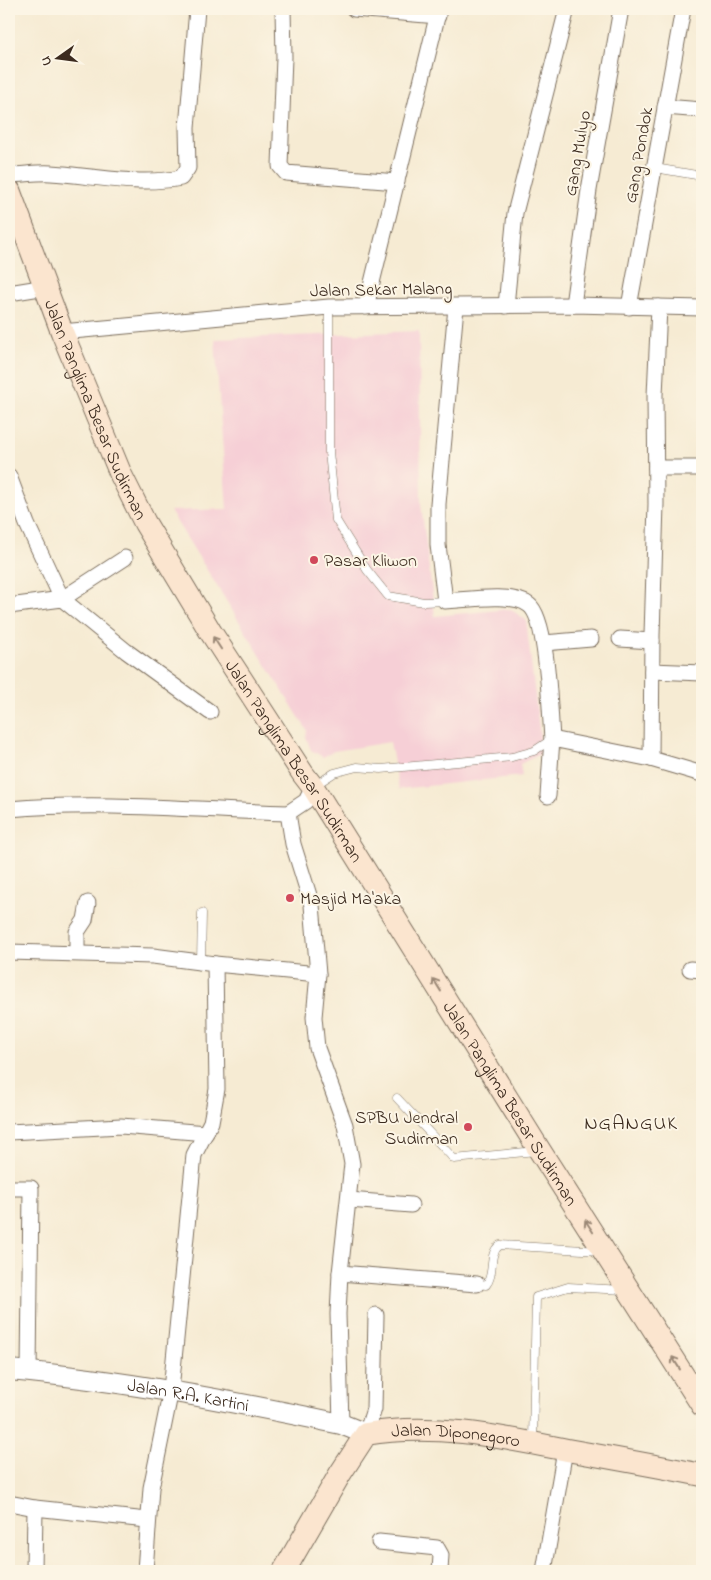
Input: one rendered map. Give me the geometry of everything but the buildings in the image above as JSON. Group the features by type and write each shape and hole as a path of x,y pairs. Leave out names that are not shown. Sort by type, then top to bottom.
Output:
{"main road":[{"name":"Jalan Panglima Besar Sudirman","path":"9,190 62,332 121,475 145,523 210,631 302,774 314,787 540,1151 702,1405"},
{"name":"Jalan Diponegoro","path":"284,1571 340,1474 366,1434 391,1429 427,1430 533,1443 702,1475"}],"street":[{"path":"9,176 50,173 121,181 163,181 181,178 188,168 188,128 197,9"},
{"path":"283,9 284,57 280,166 286,173 397,182"},
{"path":"354,9 438,12 366,307"},
{"path":"506,306 515,213 567,9"},
{"name":"Gang Mulyo","path":"573,305 589,190 621,9"},
{"name":"Gang Pondok","path":"629,307 683,9"},
{"path":"665,107 702,110"},
{"path":"9,293 46,287"},
{"name":"Jalan Sekar Malang","path":"62,332 329,307 573,305 702,308"},
{"path":"456,307 438,504 438,545 445,601 500,598 530,605 538,617 544,643 552,740 548,796"},
{"path":"651,759 656,468 655,395 659,307"},
{"path":"656,468 702,468"},
{"path":"9,476 27,524 62,599 126,651 210,712"},
{"path":"9,606 62,599 125,558"},
{"path":"544,643 591,638"},
{"path":"620,639 652,641"},
{"path":"652,671 702,673"},
{"path":"552,740 651,759 702,774"},
{"path":"9,809 55,805 151,805 288,813 306,801 314,787"},
{"path":"288,813 293,844 312,905 318,974 314,1017 317,1048 345,1126 352,1164 340,1273 338,1377 341,1424"},
{"path":"77,952 77,932 85,920 88,903"},
{"path":"9,952 77,952 153,956 318,974"},
{"path":"145,1571 147,1520 151,1488 171,1390 194,1155 211,1122 217,1089 208,963"},
{"path":"9,1132 121,1126 206,1133"},
{"path":"9,1188 31,1188 29,1372"},
{"path":"349,1200 411,1206"},
{"path":"340,1273 477,1284"},
{"path":"366,1434 374,1409 376,1315"},
{"name":"Jalan R.A. Kartini","path":"9,1370 90,1377 171,1390 341,1424 366,1434"},
{"path":"544,1571 565,1450"},
{"path":"9,1503 35,1508 147,1520"},
{"path":"34,1571 35,1508"},
{"path":"379,1542 437,1548 441,1555 440,1571"}],"lane":[{"path":"655,168 702,176"},
{"path":"329,307 329,452 336,520 367,570 388,596 424,602 445,601"},
{"path":"314,787 334,773 357,767 381,769 512,757 534,751 552,740"},
{"path":"202,913 208,963"},
{"path":"397,1098 454,1159 540,1151"},
{"path":"477,1284 486,1284 489,1281 492,1256 495,1248 500,1245 605,1251"},
{"path":"533,1443 536,1297 568,1286 630,1290"}],"shaded area":[{"name":"Pasar Kliwon","path":"419,331 421,504 435,616 510,609 526,620 542,753 520,764 522,776 399,789 390,742 334,751 323,757 311,750 306,737 307,730 170,511 227,509 215,339"}],"place":[{"name":"Pasar Kliwon","path":"314,560"},
{"name":"Masjid Ma'aka","path":"290,898"},
{"name":"SPBU Jendral Sudirman","path":"468,1127"}],"district":[{"name":"NGANGUK","path":"631,1122"}]}
